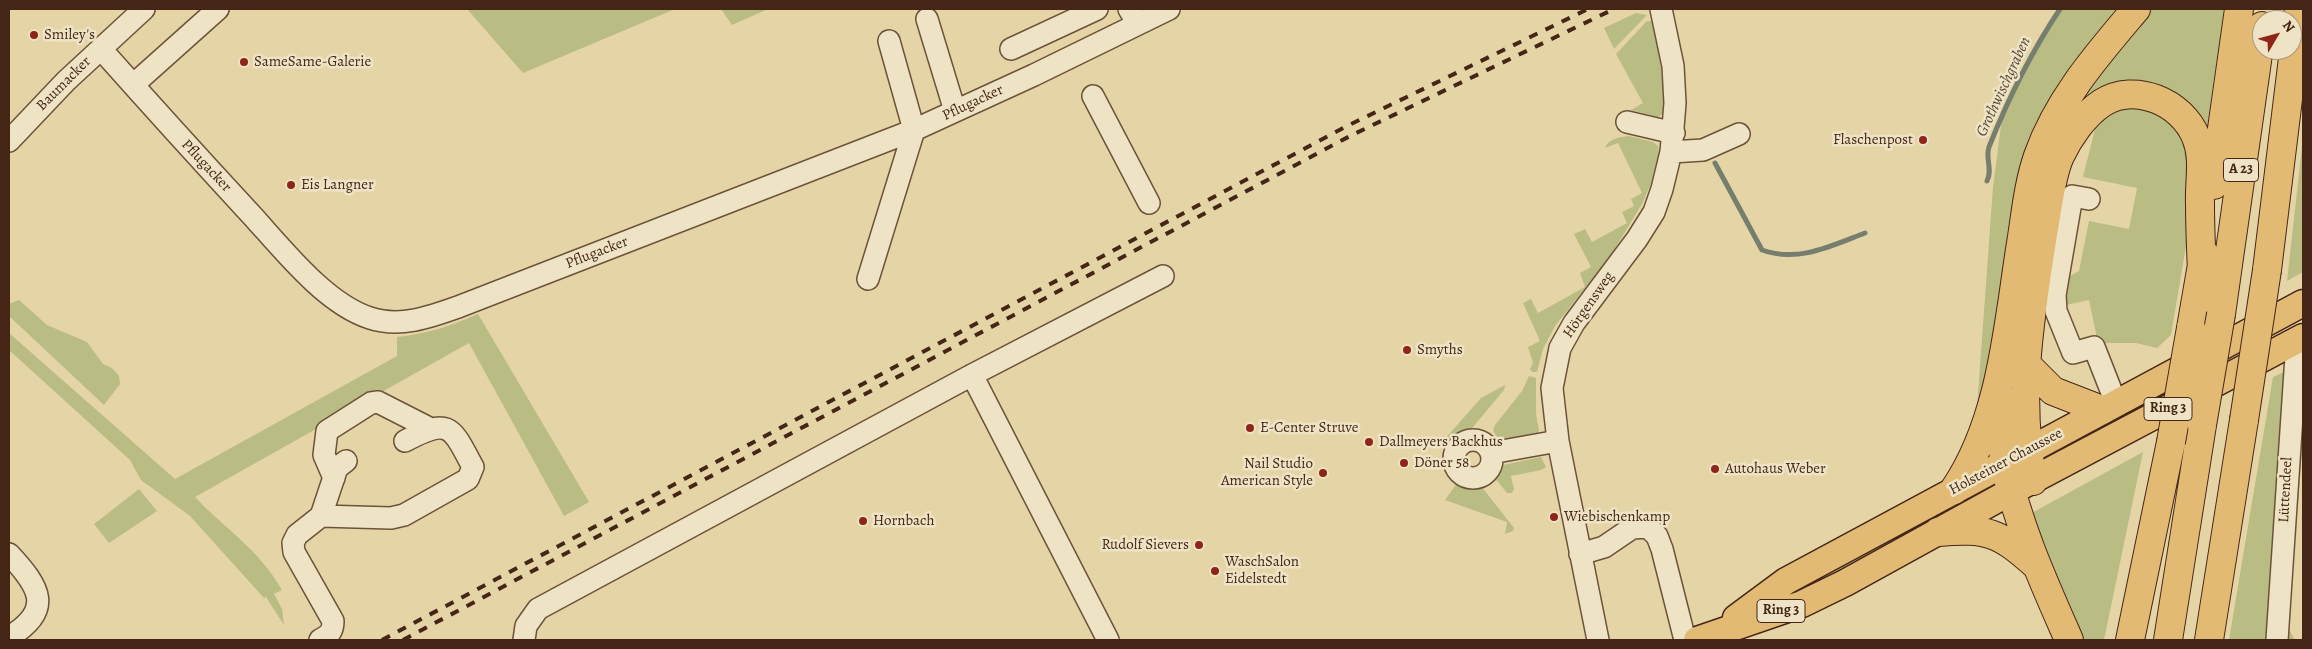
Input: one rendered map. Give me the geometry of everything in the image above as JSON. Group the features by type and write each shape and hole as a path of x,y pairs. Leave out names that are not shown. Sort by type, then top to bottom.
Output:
{"highway":[{"path":"1954,490 1973,460 1999,377 2029,192 2038,157 2050,127 2066,98 2136,9"},
{"name":"A 23","path":"2130,640 2171,442 2202,272 2239,9"},
{"name":"A 23","path":"2168,640 2221,314 2257,60"},
{"path":"2209,640 2267,270 2296,60"},
{"path":"2016,457 2024,422 2025,364 2035,286 2048,208 2059,158 2072,135 2102,103 2120,96 2153,98 2169,104 2189,122 2196,137 2202,166 2200,202 2202,272"},
{"path":"2025,364 2053,391 2109,407"},
{"path":"1999,377 2023,486 2037,566 2069,640"},
{"path":"1938,532 1972,529 1986,532 2004,539 2037,566"}],"main road":[{"name":"Holsteiner Chaussee","path":"1706,636 1786,581 2303,303"},
{"name":"Holsteiner Chaussee","path":"1706,636 1802,604 2300,339"}],"street":[{"name":"Baumacker","path":"9,142 66,81 143,9"},
{"path":"133,85 218,9"},
{"path":"1011,49 1097,9"},
{"name":"Pflugacker","path":"100,49 314,280 351,310 370,318 390,322 412,321 458,307 914,130 954,111 1134,16 1169,9"},
{"name":"Hörgensweg","path":"1598,640 1558,441 1552,388 1560,348 1574,323 1637,239 1654,212 1672,143 1675,103 1673,66 1661,9"},
{"path":"927,20 954,111"},
{"path":"868,279 914,130 889,41"},
{"path":"1093,96 1149,203"},
{"path":"1627,122 1672,143 1703,150 1739,134"},
{"path":"2089,199 2072,196 2056,295 2056,311 2073,353 2094,348 2109,407"},
{"path":"524,640 526,626 538,609 972,375 1163,276"},
{"name":"Lüttendeel","path":"2277,640 2300,339"},
{"path":"972,375 1108,640"},
{"path":"334,478 324,454 327,431 371,403 385,404 429,428"},
{"path":"321,516 391,518 404,515 468,479 473,467 456,436 449,430 440,427 429,428 405,441"},
{"path":"1491,453 1558,441"},
{"path":"323,639 333,628 333,621 294,552 292,543 298,535 321,516 338,468 346,461"},
{"path":"1580,554 1604,547 1632,528 1648,527 1657,536 1662,549 1685,640"},
{"path":"9,554 36,592 38,610 28,624 9,637"}],"green space":[{"path":"467,9 675,9 523,73"},
{"path":"721,9 768,9 732,25"},
{"path":"2059,9 2121,9 2013,229 1976,421 1993,187 2002,118 2028,61"},
{"path":"2148,9 2224,9 2206,135 2177,101 2071,107"},
{"path":"1636,13 1647,15 1614,49 1604,28"},
{"path":"1647,21 1651,21 1653,24 1661,68 1664,113 1658,117 1631,110 1643,103 1616,54"},
{"path":"2146,108 2165,118 2184,140 2195,193 2171,335 2157,348 2136,343 2098,343 2089,300 2066,305 2063,280 2079,271 2089,221 2129,229 2137,188 2083,177 2097,121 2120,109"},
{"path":"1629,136 1653,142 1658,146 1659,152 1652,181 1642,204 1611,255 1555,326 1543,349 1537,372 1532,372 1530,369 1533,363 1528,347 1540,341 1523,303 1531,299 1538,313 1585,287 1580,273 1591,267 1574,234 1585,229 1592,242 1627,223 1622,212 1634,206 1631,199 1642,193 1618,143 1605,148 1609,142"},
{"path":"2303,138 2303,272 2287,281"},
{"path":"19,300 47,325 87,342 103,364 112,368 119,376 120,384 104,405 9,316 9,304"},
{"path":"478,314 589,502 564,516 469,343 195,497 263,562 273,575 282,590 274,594 282,609 284,625 266,597 264,598 190,516 141,480 130,460 9,350 9,333 175,479 397,356 397,337 438,329"},
{"path":"2288,370 2298,411 2303,412 2303,444 2287,626 2295,640 2229,640 2273,377"},
{"path":"1529,376 1536,378 1536,414 1539,431 1537,434 1503,440 1498,439 1493,430 1495,425 1522,391"},
{"path":"1505,385 1504,390 1468,433 1452,444 1444,440 1481,398"},
{"path":"2143,452 2104,640 2084,640 2028,515"},
{"path":"1541,457 1546,467 1541,470 1511,476 1514,489 1512,493 1507,493 1494,477 1498,466"},
{"path":"1458,482 1481,486 1514,528 1513,531 1505,534 1507,522 1445,500"},
{"path":"139,489 157,511 109,543 94,524"},
{"path":"1896,537 1896,539 1846,571 1762,607"}],"waterway":[{"name":"Grothwischgraben","path":"1987,181 1989,177 1988,151 1996,129 2030,58 2060,9"},
{"name":"Grothwischgraben","path":"1715,163 1762,250 1775,254 1801,254 1827,248 1865,233"}],"railway":[{"path":"382,640 1347,126 1588,9"},
{"path":"403,640 1352,135 1614,9"}],"place":[{"name":"Smiley's","path":"34,35"},
{"name":"SameSame-Galerie","path":"244,62"},
{"name":"Flaschenpost","path":"1923,140"},
{"name":"Eis Langner","path":"291,185"},
{"name":"Smyths","path":"1407,350"},
{"name":"E-Center Struve","path":"1250,428"},
{"name":"Dallmeyers Backhus","path":"1369,442"},
{"name":"Döner 58","path":"1404,463"},
{"name":"Autohaus Weber","path":"1715,469"},
{"name":"Nail Studio American Style","path":"1323,473"},
{"name":"Wiebischenkamp","path":"1554,517"},
{"name":"Hornbach","path":"863,521"},
{"name":"Rudolf Sievers","path":"1199,545"},
{"name":"WaschSalon Eidelstedt","path":"1215,571"}]}
